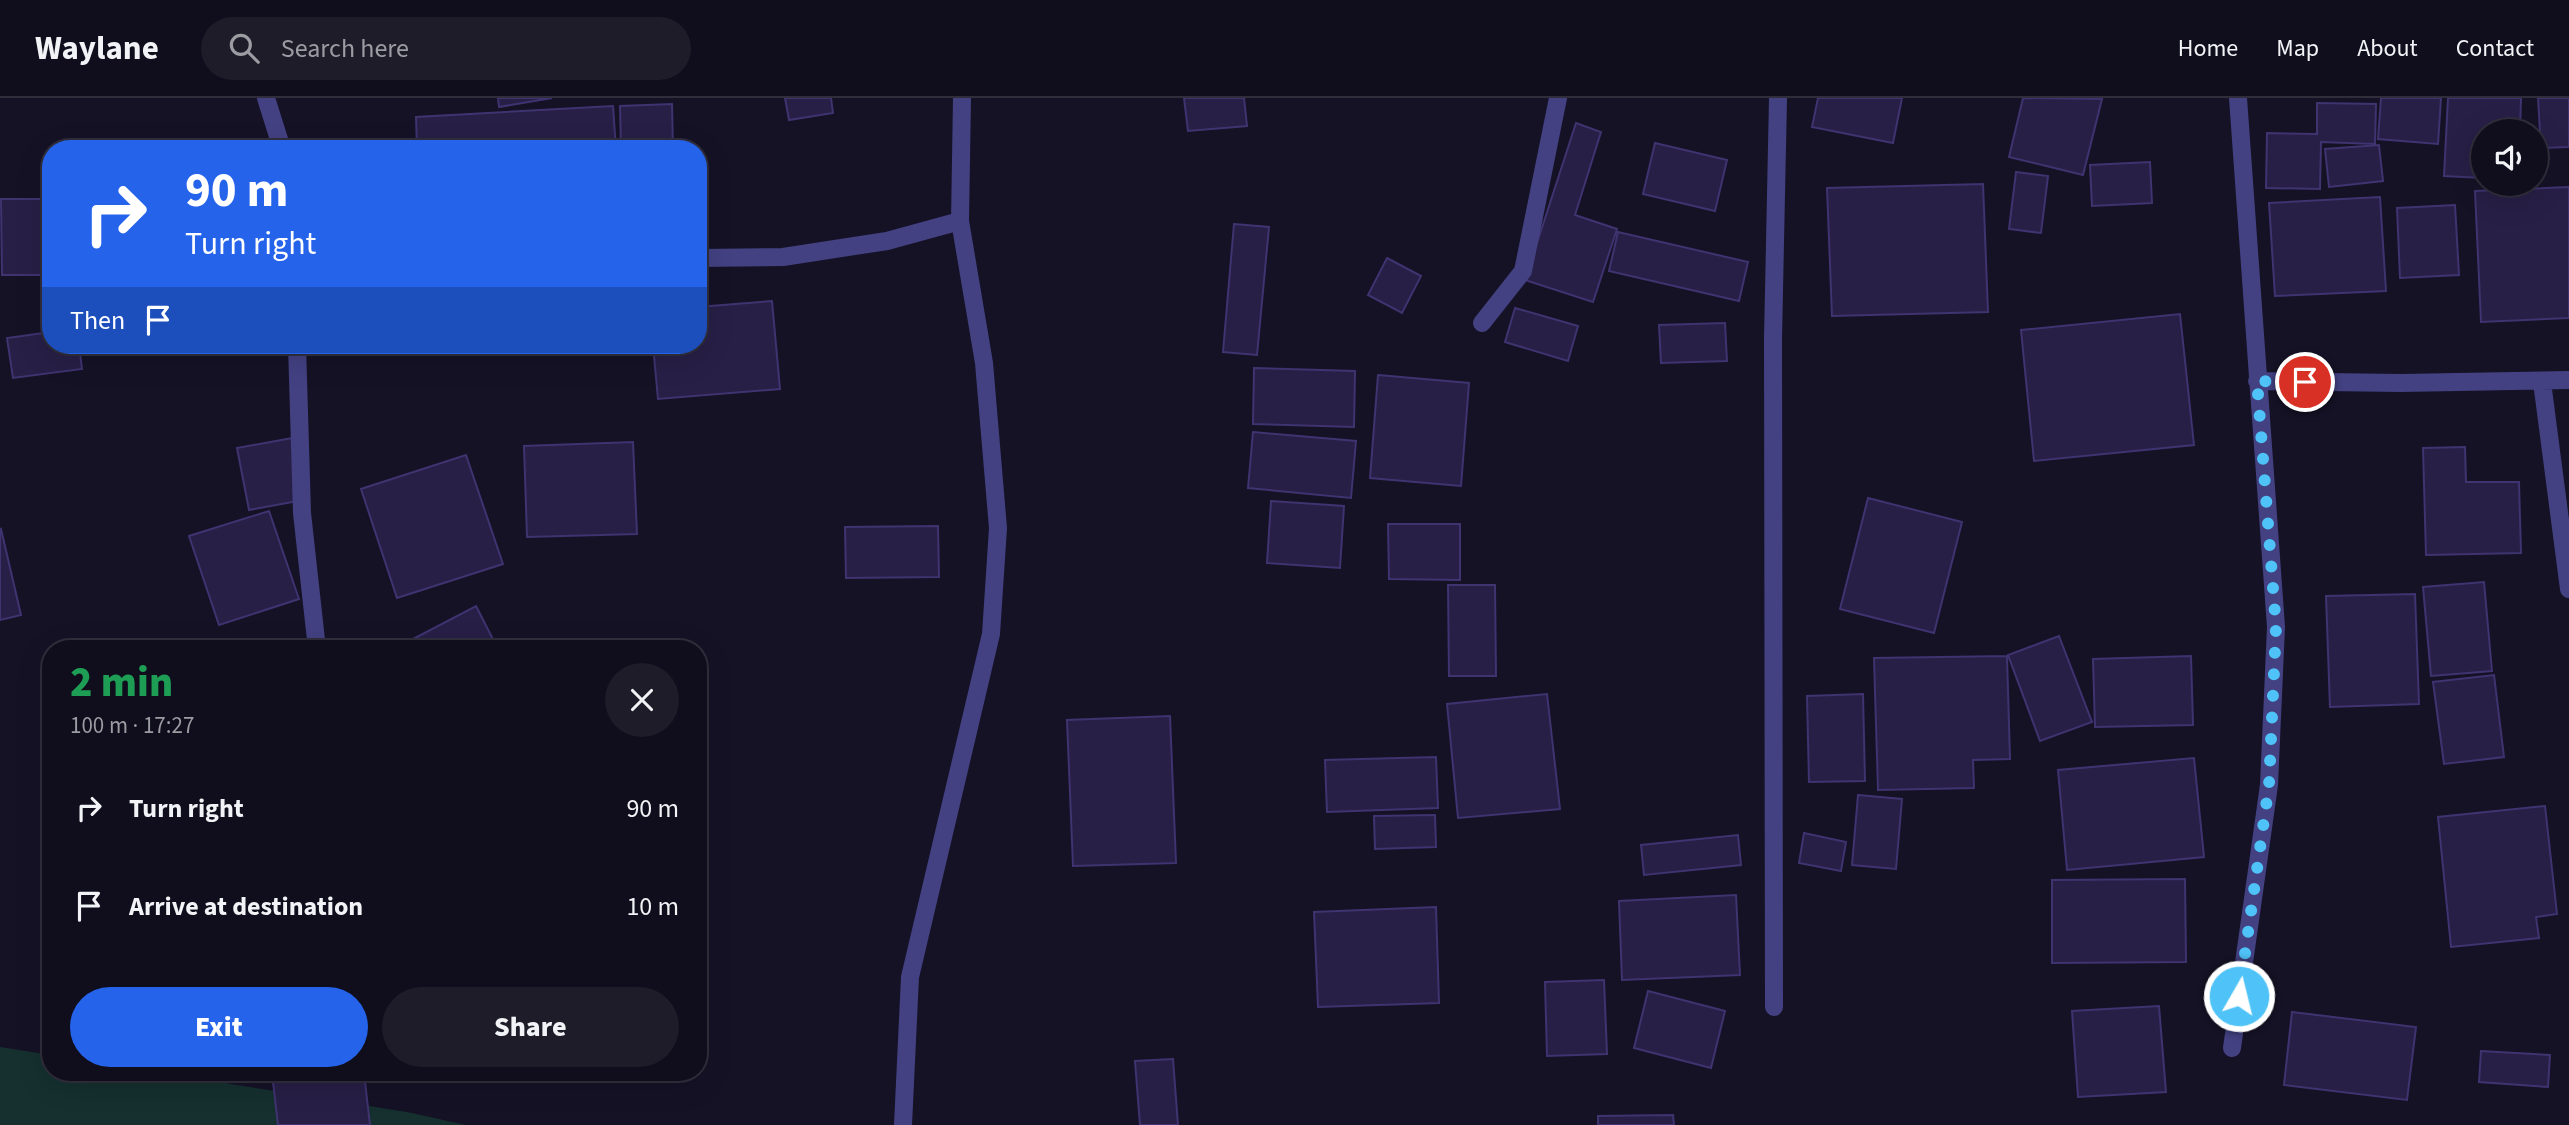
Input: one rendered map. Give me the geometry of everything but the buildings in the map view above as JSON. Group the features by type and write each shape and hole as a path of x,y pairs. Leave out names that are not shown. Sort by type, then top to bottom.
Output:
{"street":[{"path":"266,98 279,140"},
{"path":"903,1125 910,977 991,634 998,528 984,363 960,220 962,98"},
{"path":"1482,323 1523,271 1558,98"},
{"path":"1774,1007 1773,339 1778,98"},
{"path":"2232,1048 2269,785 2276,627 2238,98"},
{"path":"707,258 783,257 887,241 960,220"},
{"path":"297,354 302,513 316,640"},
{"path":"2257,381 2569,380"},
{"path":"2542,382 2569,589"}],"green space":[{"path":"0,1047 42,1054 42,1081 212,1081 407,1112 466,1125 0,1125"}],"route":[{"path":"2239,996 2269,785 2276,627 2257,381 2305,382"}]}
